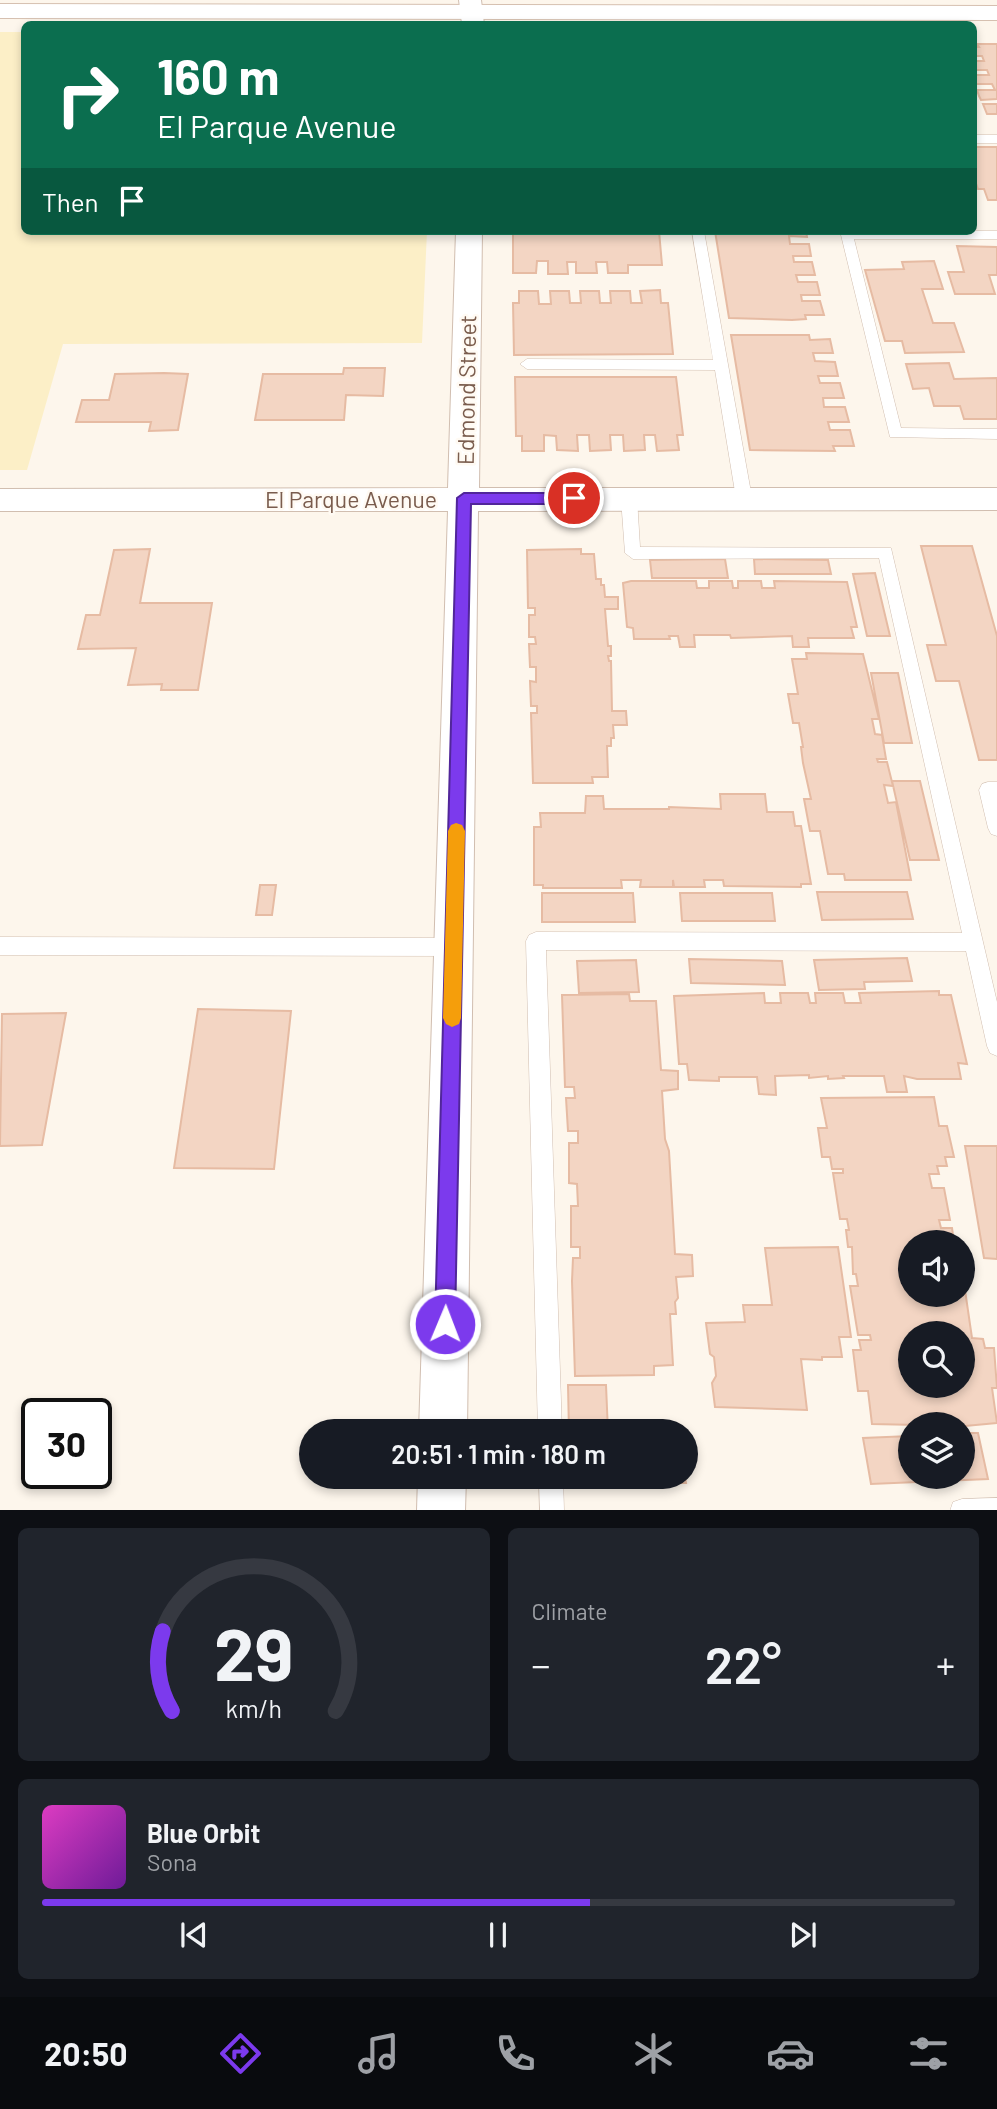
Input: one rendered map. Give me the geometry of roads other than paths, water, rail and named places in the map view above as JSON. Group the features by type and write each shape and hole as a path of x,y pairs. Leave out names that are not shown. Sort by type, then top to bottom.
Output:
{"main road":[{"path":"0,12 997,13"}],"street":[{"name":"Edmond Street","path":"443,1419 469,235"},
{"name":"El Parque Avenue","path":"0,500 997,499"},
{"path":"441,1510 442,1489"}],"lane":[{"path":"977,139 997,139"},
{"path":"699,235 744,498"},
{"path":"997,235 847,235 895,433 997,434"},
{"path":"527,364 721,365"},
{"path":"629,498 633,553 885,552 997,1046"},
{"path":"997,790 988,790 997,828"},
{"path":"550,1419 536,941 973,942"},
{"path":"0,946 454,947"},
{"path":"551,1489 552,1510"},
{"path":"962,1510 997,1510"}]}
